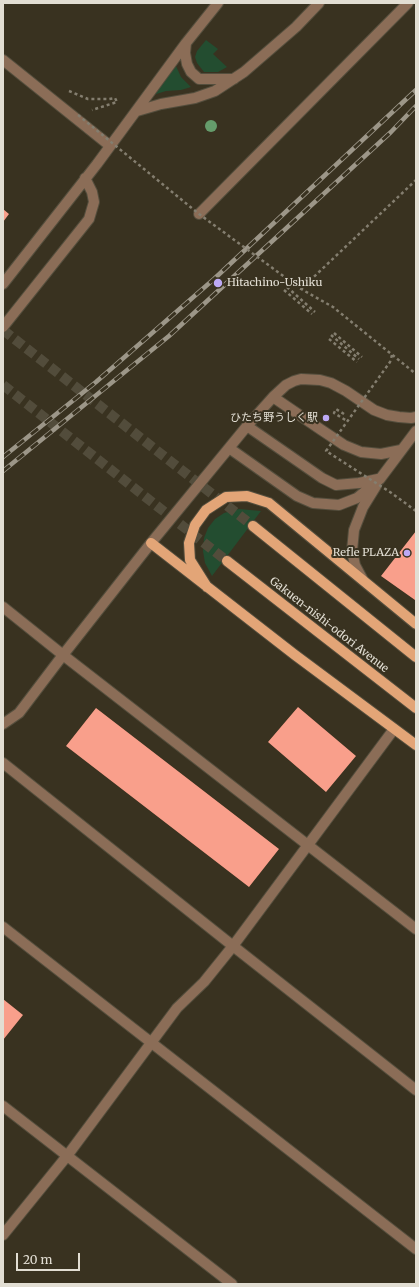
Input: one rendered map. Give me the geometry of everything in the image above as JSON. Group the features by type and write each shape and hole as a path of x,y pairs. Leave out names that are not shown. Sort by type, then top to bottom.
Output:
{"main road":[{"path":"207,587 190,560 189,543 195,525 206,510 226,497 247,496 268,503 416,624"},
{"path":"253,526 416,657"},
{"path":"151,543 416,745"},
{"name":"Gakuen-nishi-odori Avenue","path":"227,561 416,708"}],"street":[{"path":"3,284 109,145 137,111 186,43 218,3"},
{"path":"137,111 161,104 196,98 215,91 234,79 296,27 319,3"},
{"path":"199,214 408,3"},
{"path":"186,43 186,64 191,72 199,79 234,79"},
{"path":"3,60 109,145"},
{"path":"3,327 89,219 94,202 92,192 85,178"},
{"path":"3,724 19,714 63,655 151,543 247,426 273,397 294,380 310,378 331,383 346,391 374,410 399,417 416,417"},
{"path":"273,397 344,445 361,452 381,454 401,450"},
{"path":"247,426 322,478 336,485 380,479"},
{"path":"364,581 355,565 352,550 354,530 363,507 380,479 416,431"},
{"path":"230,448 297,496 314,503 339,505 357,498 380,479"},
{"path":"3,607 416,929"},
{"path":"3,1235 66,1156 177,1008 204,982 232,946 394,729"},
{"path":"3,763 232,946 416,1090"},
{"path":"3,928 416,1249"},
{"path":"3,1106 232,1284"}],"path":[{"path":"68,91 88,99 109,100 115,98 117,102 78,115 199,214 301,289 333,307 416,374"},
{"path":"301,289 416,180"},
{"path":"287,287 315,312"},
{"path":"284,290 312,314"},
{"path":"334,333 362,356"},
{"path":"329,339 358,361 331,335"},
{"path":"392,355 390,362 326,451 390,492 416,511"},
{"path":"344,414 336,409 334,413 347,421"}],"green space":[{"path":"206,40 218,49 213,54 227,67 218,72 204,72 197,63 195,57 197,51"},
{"path":"176,66 181,77 191,87 181,90 166,91 153,95"},
{"path":"239,509 261,511 212,576 205,563 203,551 204,538 208,528 215,519 224,513"}],"building":[{"path":"3,209 9,214 3,222"},
{"name":"Refle PLAZA","path":"416,531 416,598 415,600 381,576"},
{"path":"298,707 356,756 326,792 268,742"},
{"path":"96,708 279,849 249,887 66,746"},
{"path":"3,999 23,1015 3,1040"}],"tunnel":[{"path":"3,330 253,526"},
{"path":"3,385 227,561"}],"railway":[{"path":"3,457 96,382 214,279 416,90"},
{"path":"3,471 169,336 391,132 416,106"}],"place":[{"name":"Hitachino-Ushiku","path":"218,283"},
{"name":"ひたち野うしく駅","path":"326,418"},
{"name":"Refle PLAZA","path":"407,553"}]}
